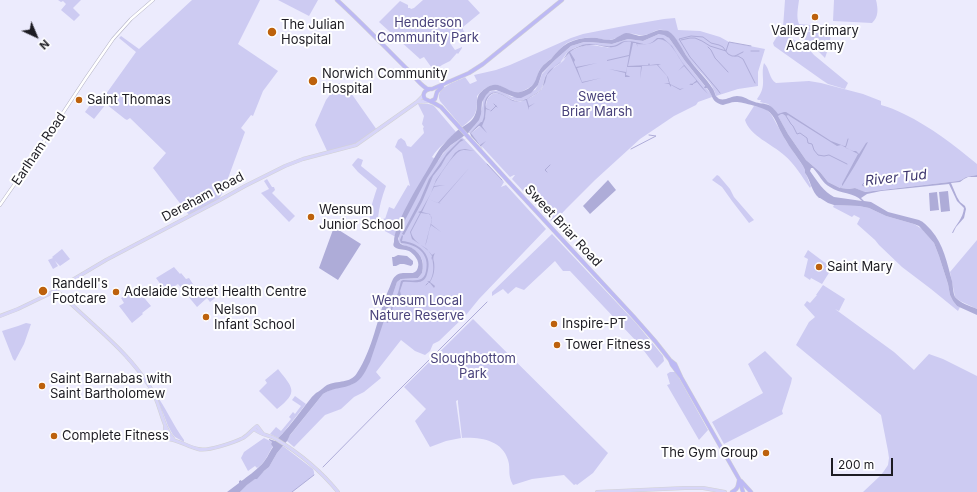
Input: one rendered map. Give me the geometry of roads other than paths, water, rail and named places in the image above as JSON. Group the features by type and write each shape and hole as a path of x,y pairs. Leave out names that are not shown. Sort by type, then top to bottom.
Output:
{"highway":[{"path":"337,0 410,71 420,83 426,88 435,92 436,96"},
{"path":"341,0 354,16"},
{"name":"Dereham Road","path":"430,101 434,100 438,90 444,85 491,58 562,0"},
{"path":"420,83 425,99 430,101"},
{"name":"Dereham Road","path":"424,94 426,90 444,85"},
{"name":"Sweet Briar Road","path":"436,96 441,107"},
{"name":"Sweet Briar Road","path":"430,101 441,107 655,340 670,360 675,364 739,479 743,492"},
{"path":"732,492 737,489 739,479"},
{"path":"739,479 751,492"}],"main road":[{"name":"Earlham Road","path":"0,205 113,39 143,8 153,0"},
{"name":"Dereham Road","path":"0,316 18,309 54,291 106,260 285,166 302,159 356,145 417,102 424,94"},
{"name":"Dereham Road","path":"417,102 430,101"},
{"path":"54,291 58,292 85,316 132,362 152,391 165,425 174,440"},
{"path":"165,425 166,439"},
{"path":"166,439 174,440 200,450 207,450 240,439 256,428 258,432 276,439 295,451 320,472 338,492"},
{"path":"166,439 168,431"},
{"path":"597,492 702,488 725,492"}],"waterway":[{"path":"720,93 690,57 679,39 691,36 703,37 711,43 723,47 728,54 738,56 743,59 755,83"},
{"path":"681,40 695,38 710,46 726,51 729,42 751,46"},
{"path":"708,47 715,58 728,72"},
{"path":"751,51 759,51"},
{"path":"735,56 743,52"},
{"path":"494,104 497,107"},
{"path":"491,111 496,106"},
{"path":"786,116 797,134 800,133 807,138 808,143 812,144 818,155 829,155 847,164"},
{"path":"631,149 656,136 649,135"},
{"path":"846,146 848,139"},
{"path":"487,164 502,180"},
{"path":"547,172 545,170 550,165"},
{"name":"River Tud","path":"864,183 862,185 872,186"},
{"path":"323,467 487,302"},
{"path":"292,492 314,475"}],"place":[{"name":"Valley Primary Academy","path":"815,17"},
{"name":"The Julian Hospital","path":"272,32"},
{"name":"Norwich Community Hospital","path":"313,81"},
{"name":"Saint Thomas","path":"79,100"},
{"name":"Wensum Junior School","path":"311,217"},
{"name":"Saint Mary","path":"819,267"},
{"name":"Randell's Footcare","path":"43,291"},
{"name":"Adelaide Street Health Centre","path":"116,292"},
{"name":"Nelson Infant School","path":"206,317"},
{"name":"Inspire-PT","path":"554,324"},
{"name":"Tower Fitness","path":"557,345"},
{"name":"Saint Barnabas with Saint Bartholomew","path":"42,386"},
{"name":"Complete Fitness","path":"54,436"},
{"name":"The Gym Group","path":"766,453"}],"park label":[{"name":"Henderson Community Park","path":"428,30"},
{"name":"Sweet Briar Marsh","path":"597,104"},
{"name":"Wensum Local Nature Reserve","path":"417,308"},
{"name":"Sloughbottom Park","path":"473,366"}]}
